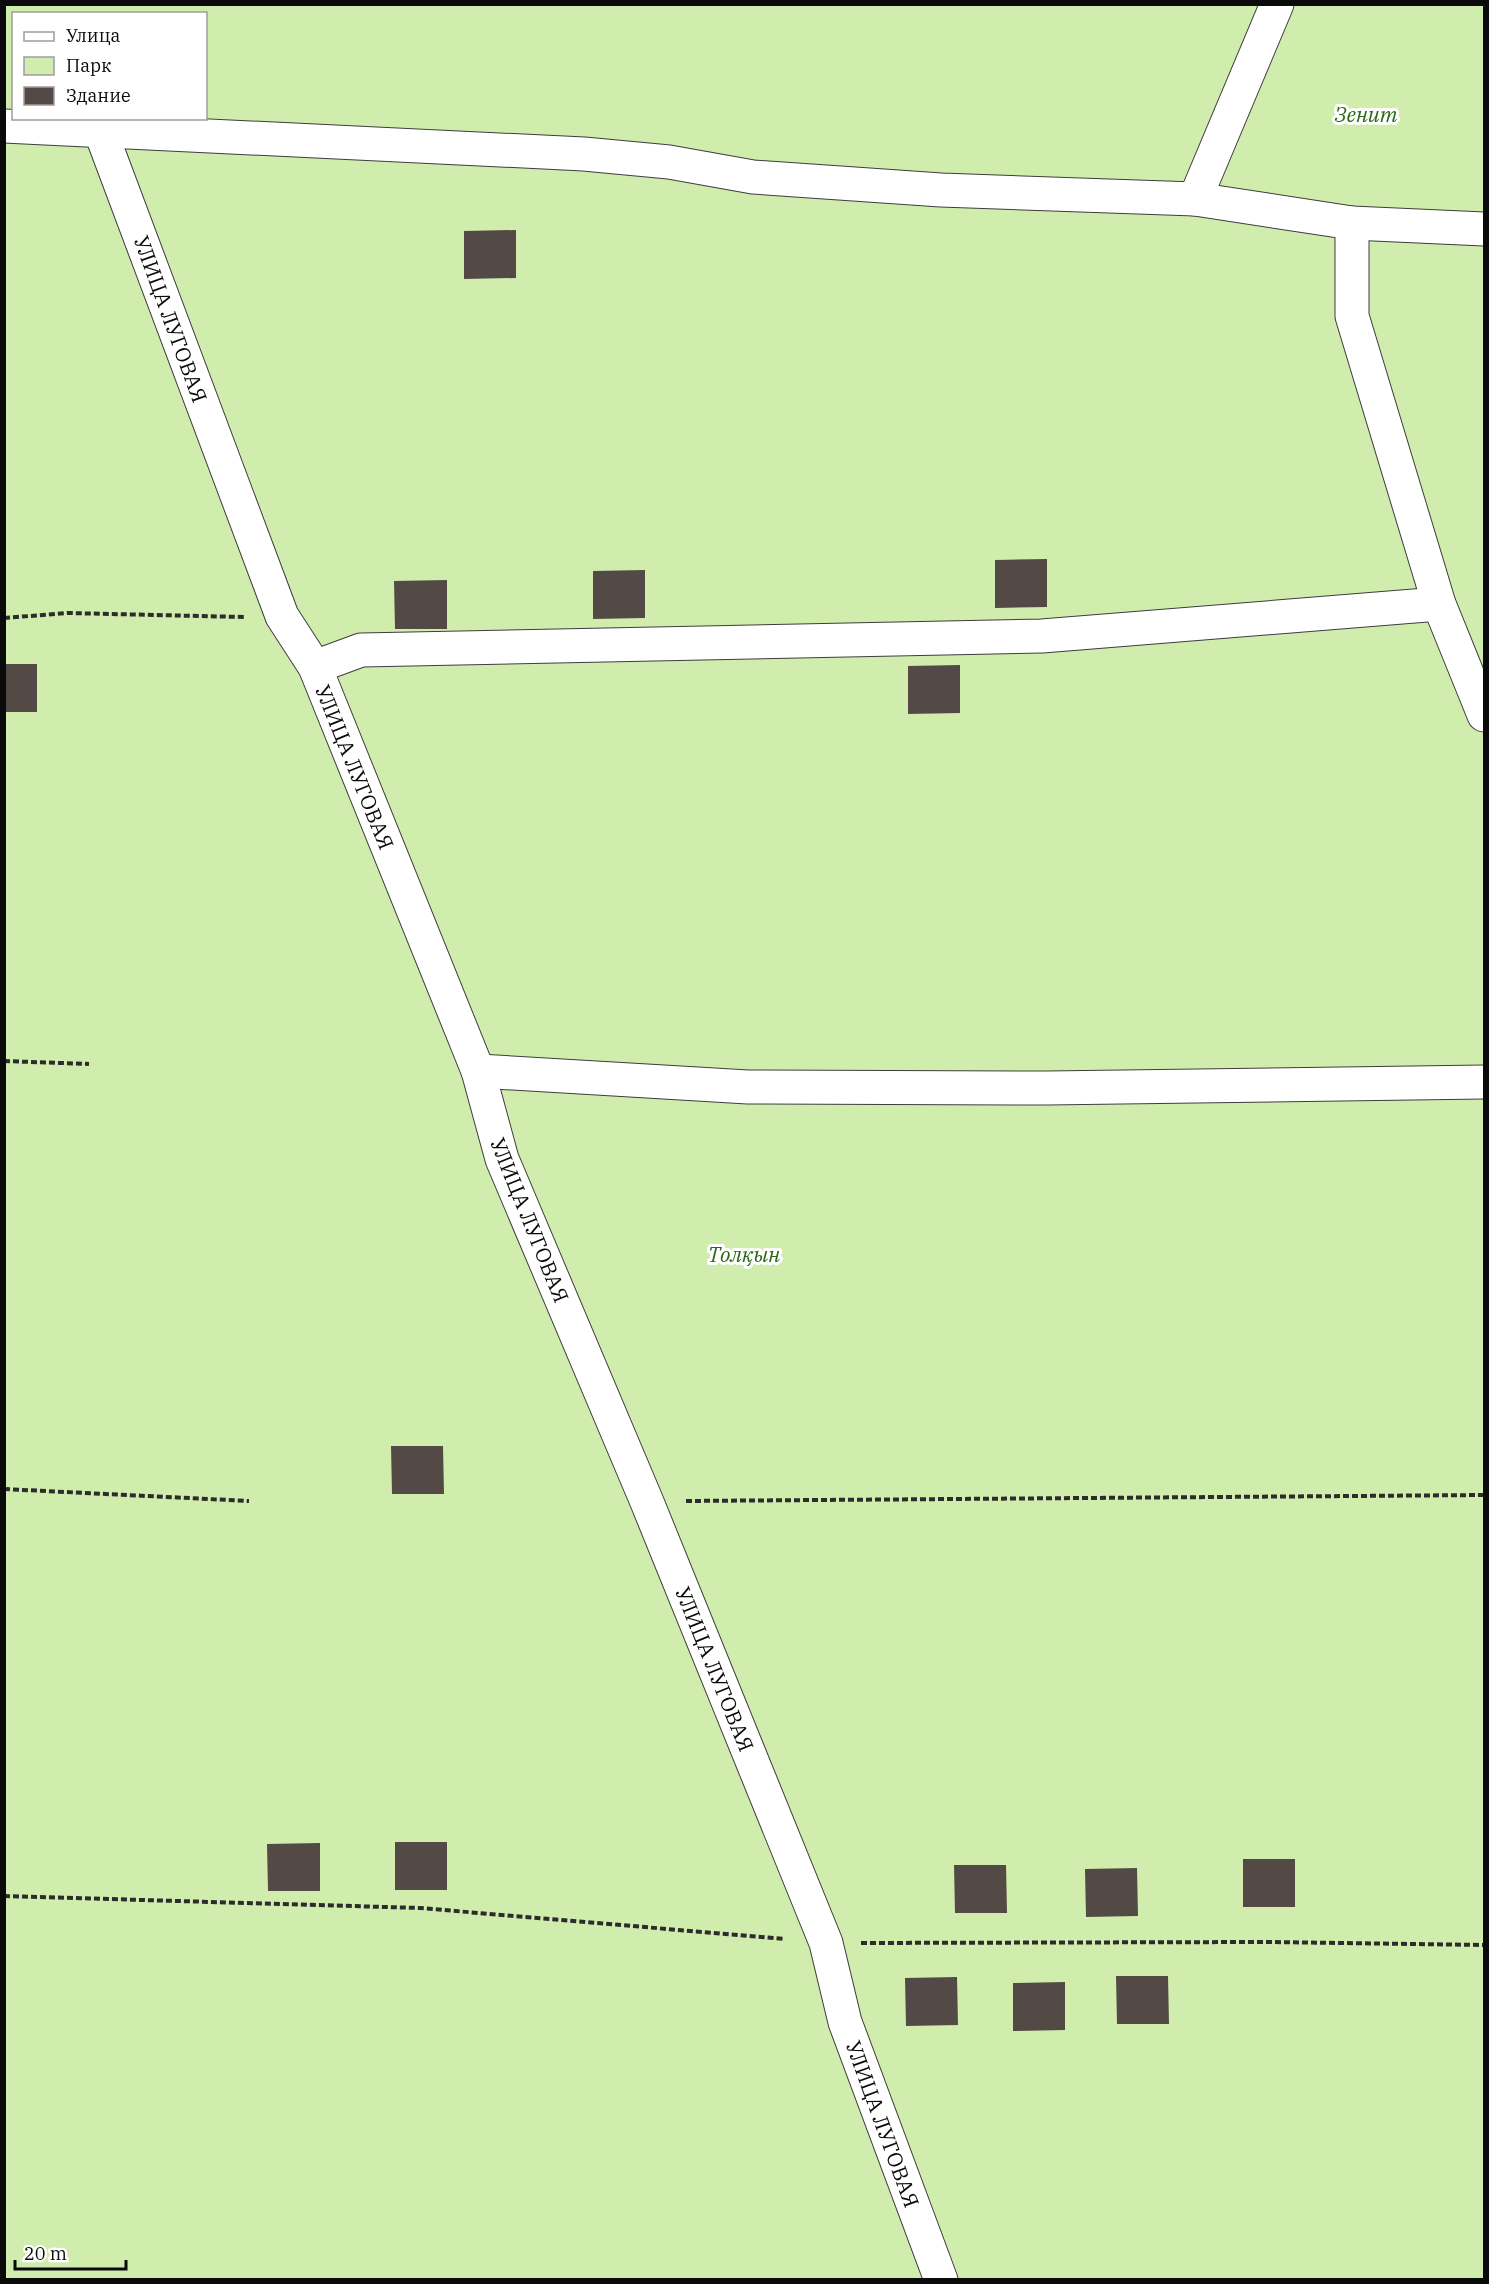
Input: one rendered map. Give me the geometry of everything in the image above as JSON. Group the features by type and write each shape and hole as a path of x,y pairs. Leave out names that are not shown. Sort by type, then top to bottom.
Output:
{"street":[{"path":"1195,199 1277,4"},
{"path":"4,126 584,154 669,162 753,177 940,190 1195,199 1352,223 1485,229"},
{"name":"УЛИЦА ЛУГОВАЯ","path":"100,130 282,616 315,667 478,1071 502,1159 646,1502 826,1943 845,2022 941,2280"},
{"path":"1352,223 1352,316 1439,604 1485,715"},
{"path":"315,667 361,650 1042,636 1439,604"},
{"path":"478,1071 760,1087 1047,1088 1485,1083"}],"path":[{"path":"4,618 68,613 282,616"},
{"path":"4,1061 89,1064"},
{"path":"4,1489 249,1501"},
{"path":"646,1502 1485,1495"},
{"path":"4,1896 420,1908 826,1943 1266,1942 1485,1945"}],"green space":[{"name":"Толқын","path":"5,5 1484,5 1484,2279 5,2279"}],"building":[{"path":"516,230 516,278 464,279 464,231"},
{"path":"1047,559 1047,607 995,608 995,560"},
{"path":"645,570 645,618 593,619 593,571"},
{"path":"447,580 447,629 395,629 394,581"},
{"path":"4,664 37,664 37,712 4,712"},
{"path":"960,665 960,713 908,714 908,666"},
{"path":"391,1446 443,1446 444,1494 392,1494"},
{"path":"395,1842 447,1842 447,1890 395,1890"},
{"path":"320,1843 320,1891 268,1891 267,1844"},
{"path":"1243,1859 1295,1859 1295,1907 1243,1907"},
{"path":"954,1865 1006,1865 1007,1913 955,1913"},
{"path":"1137,1868 1138,1916 1086,1917 1085,1869"},
{"path":"1116,1976 1168,1976 1169,2024 1117,2024"},
{"path":"957,1977 958,2025 906,2026 905,1978"},
{"path":"1065,1982 1065,2030 1013,2031 1013,1983"}],"park label":[{"name":"Зенит","path":"1366,114"}]}
